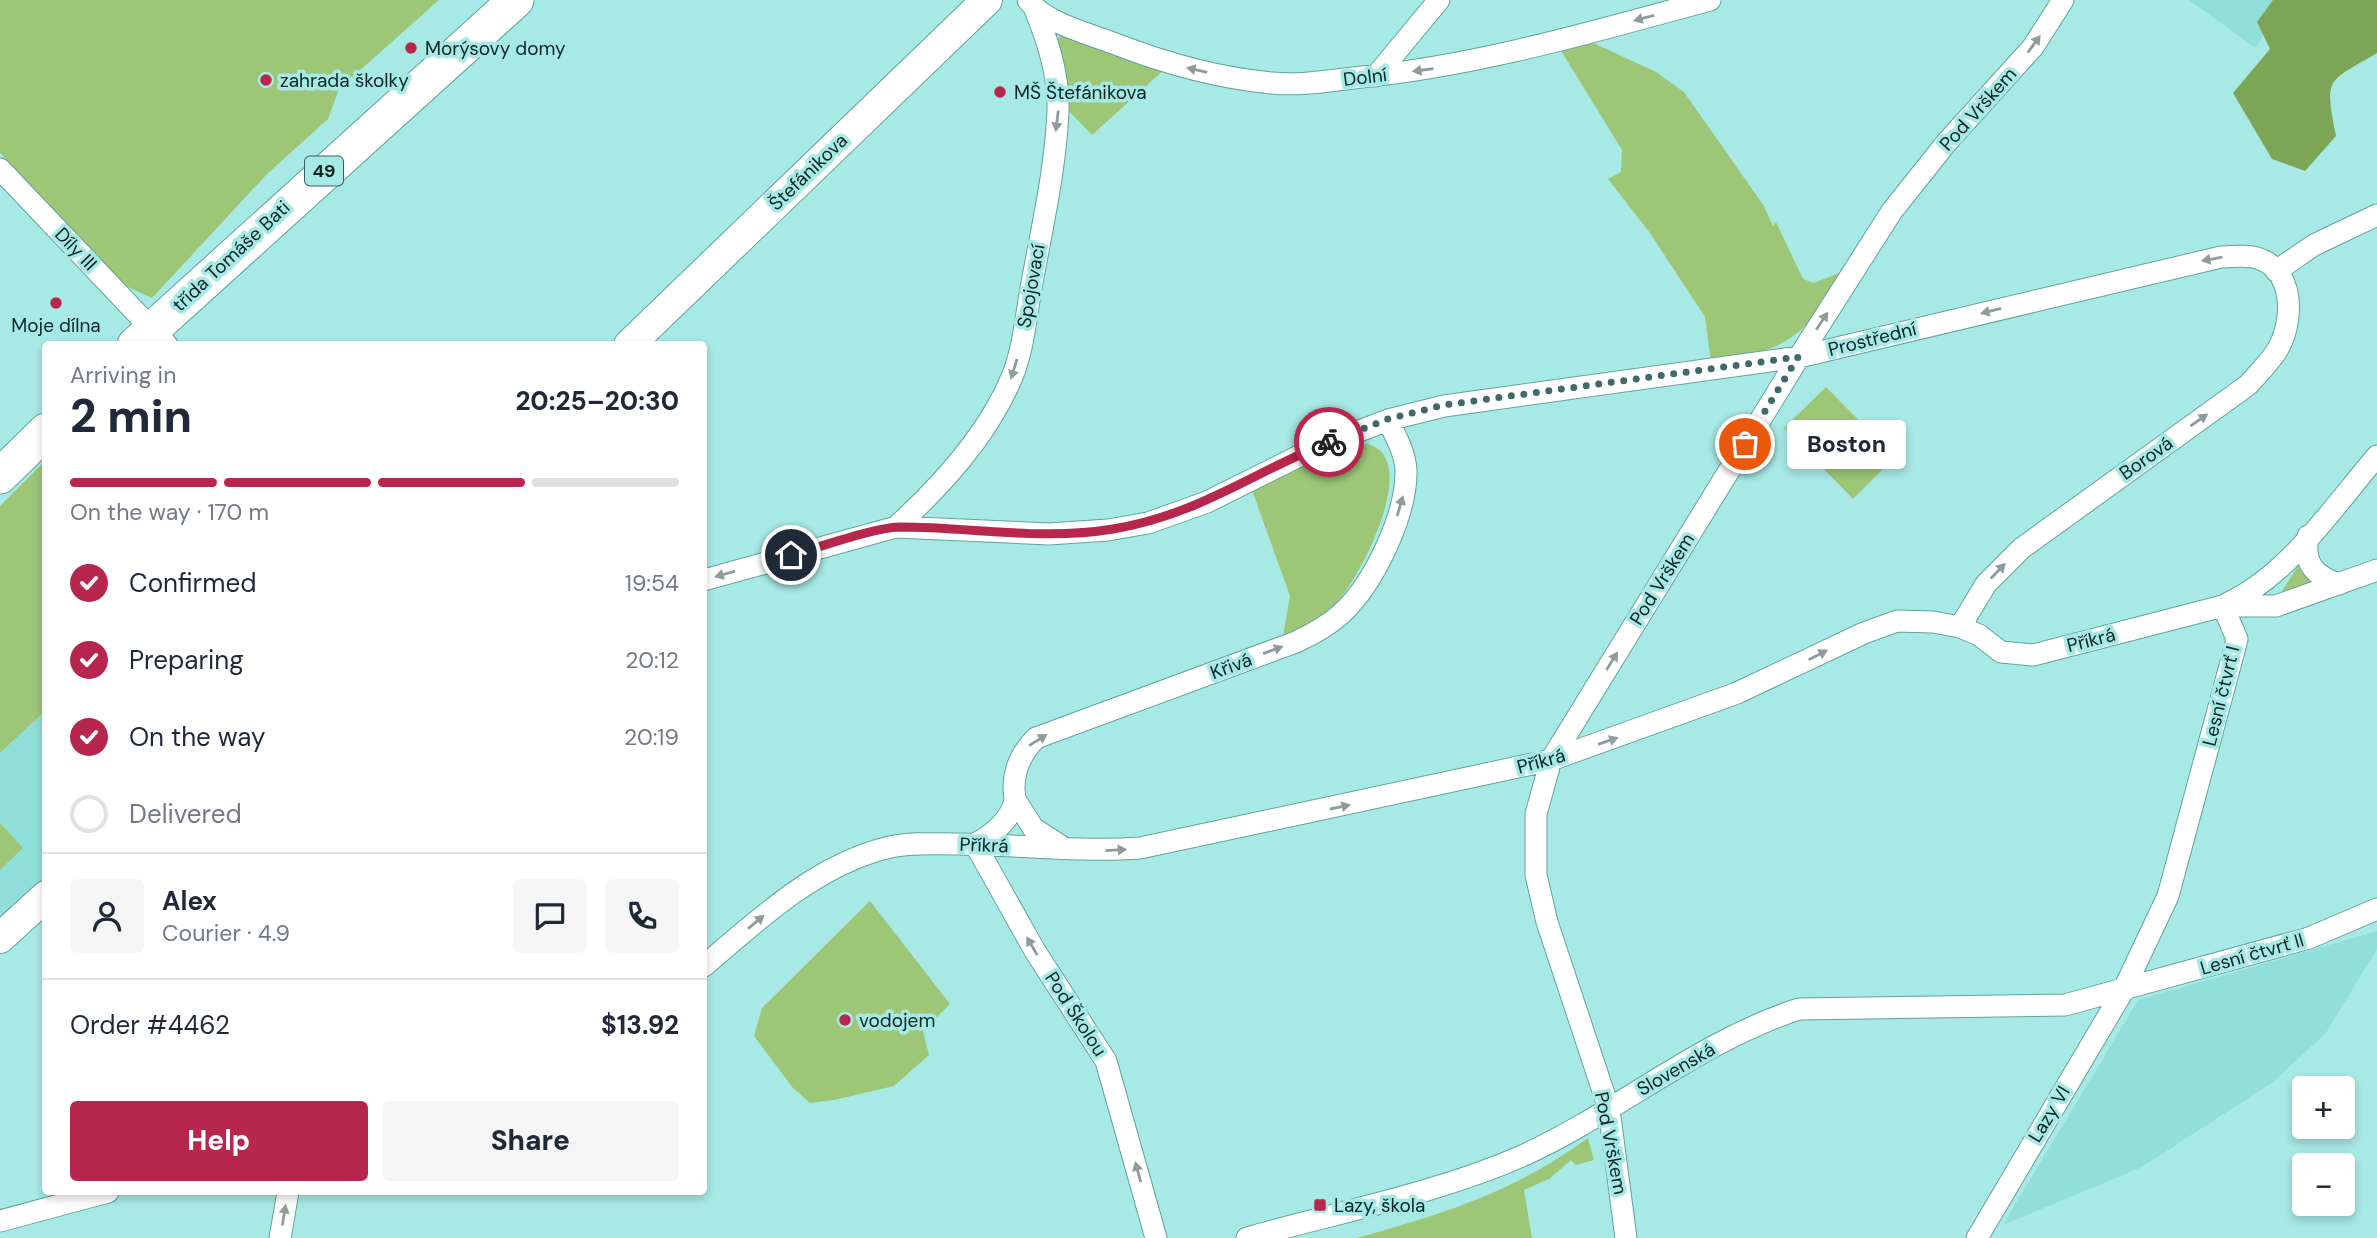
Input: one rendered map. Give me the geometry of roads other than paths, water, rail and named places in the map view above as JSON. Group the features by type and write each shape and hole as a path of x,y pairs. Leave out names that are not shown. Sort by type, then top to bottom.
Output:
{"main road":[{"name":"třída Tomáše Bati","path":"151,339 516,0"},
{"path":"0,476 42,435"}],"street":[{"name":"Štefánikova","path":"633,341 987,0"},
{"path":"1376,76 1439,0"},
{"name":"Dolní","path":"1031,4 1141,54 1232,78 1275,83 1376,76 1513,53 1710,0"},
{"name":"Pod Vrškem","path":"1626,1238 1609,1109 1547,922 1536,875 1536,814 1551,760 1798,357 1892,211 1947,142 2032,47 2063,0"},
{"name":"Spojovací","path":"896,527 943,482 971,446 1012,376 1021,344 1045,209 1058,110 1052,62 1031,4"},
{"name":"Díly III","path":"0,169 151,339"},
{"path":"2276,271 2314,245 2377,215"},
{"name":"Prostřední","path":"707,579 896,527 1049,534 1108,530 1148,523 1207,502 1315,448 1388,419 1444,405 1798,357 2205,260 2253,257 2276,271"},
{"name":"Borová","path":"1960,627 1986,584 2022,548 2248,385 2268,363 2283,338 2289,310 2286,289 2276,271"},
{"name":"Křivá","path":"975,844 996,830 1015,799 1015,777 1019,761 1036,738 1296,642 1321,629 1343,612 1374,569 1390,536 1405,488 1406,467 1388,419"},
{"path":"2223,606 2252,593 2273,576 2377,456"},
{"path":"2308,536 2308,562 2315,573 2339,584"},
{"name":"Příkrá","path":"707,963 778,904 822,875 867,854 892,847 975,844 1140,848 1551,760 1725,698 1888,623 1919,621 1960,627 1979,635 2001,652 2034,655 2223,606 2276,606 2377,569"},
{"name":"Lesní čtvrť I","path":"2123,991 2168,896 2234,651 2234,628 2223,606"},
{"path":"1015,799 1033,828 1066,848"},
{"name":"Pod Školou","path":"975,844 1035,951 1106,1061 1156,1238"},
{"path":"0,938 42,900"},
{"name":"Lesní čtvrť II","path":"2123,991 2308,937 2377,909"},
{"name":"Slovenská","path":"1247,1238 1485,1171 1524,1155 1746,1030 1799,1009 2022,1008 2065,1005 2123,991"},
{"name":"Lazy VI","path":"1977,1238 2123,991"},
{"path":"0,1221 97,1195"},
{"path":"280,1238 287,1195"}],"place":[{"name":"Morýsovy domy","path":"411,48"},
{"name":"zahrada školky","path":"266,80"},
{"name":"MŠ Štefánikova","path":"1000,92"},
{"name":"Moje dílna","path":"56,303"},
{"name":"Boston","path":"1745,444"},
{"name":"vodojem","path":"845,1020"},
{"name":"Lazy, škola","path":"1320,1205"}]}
